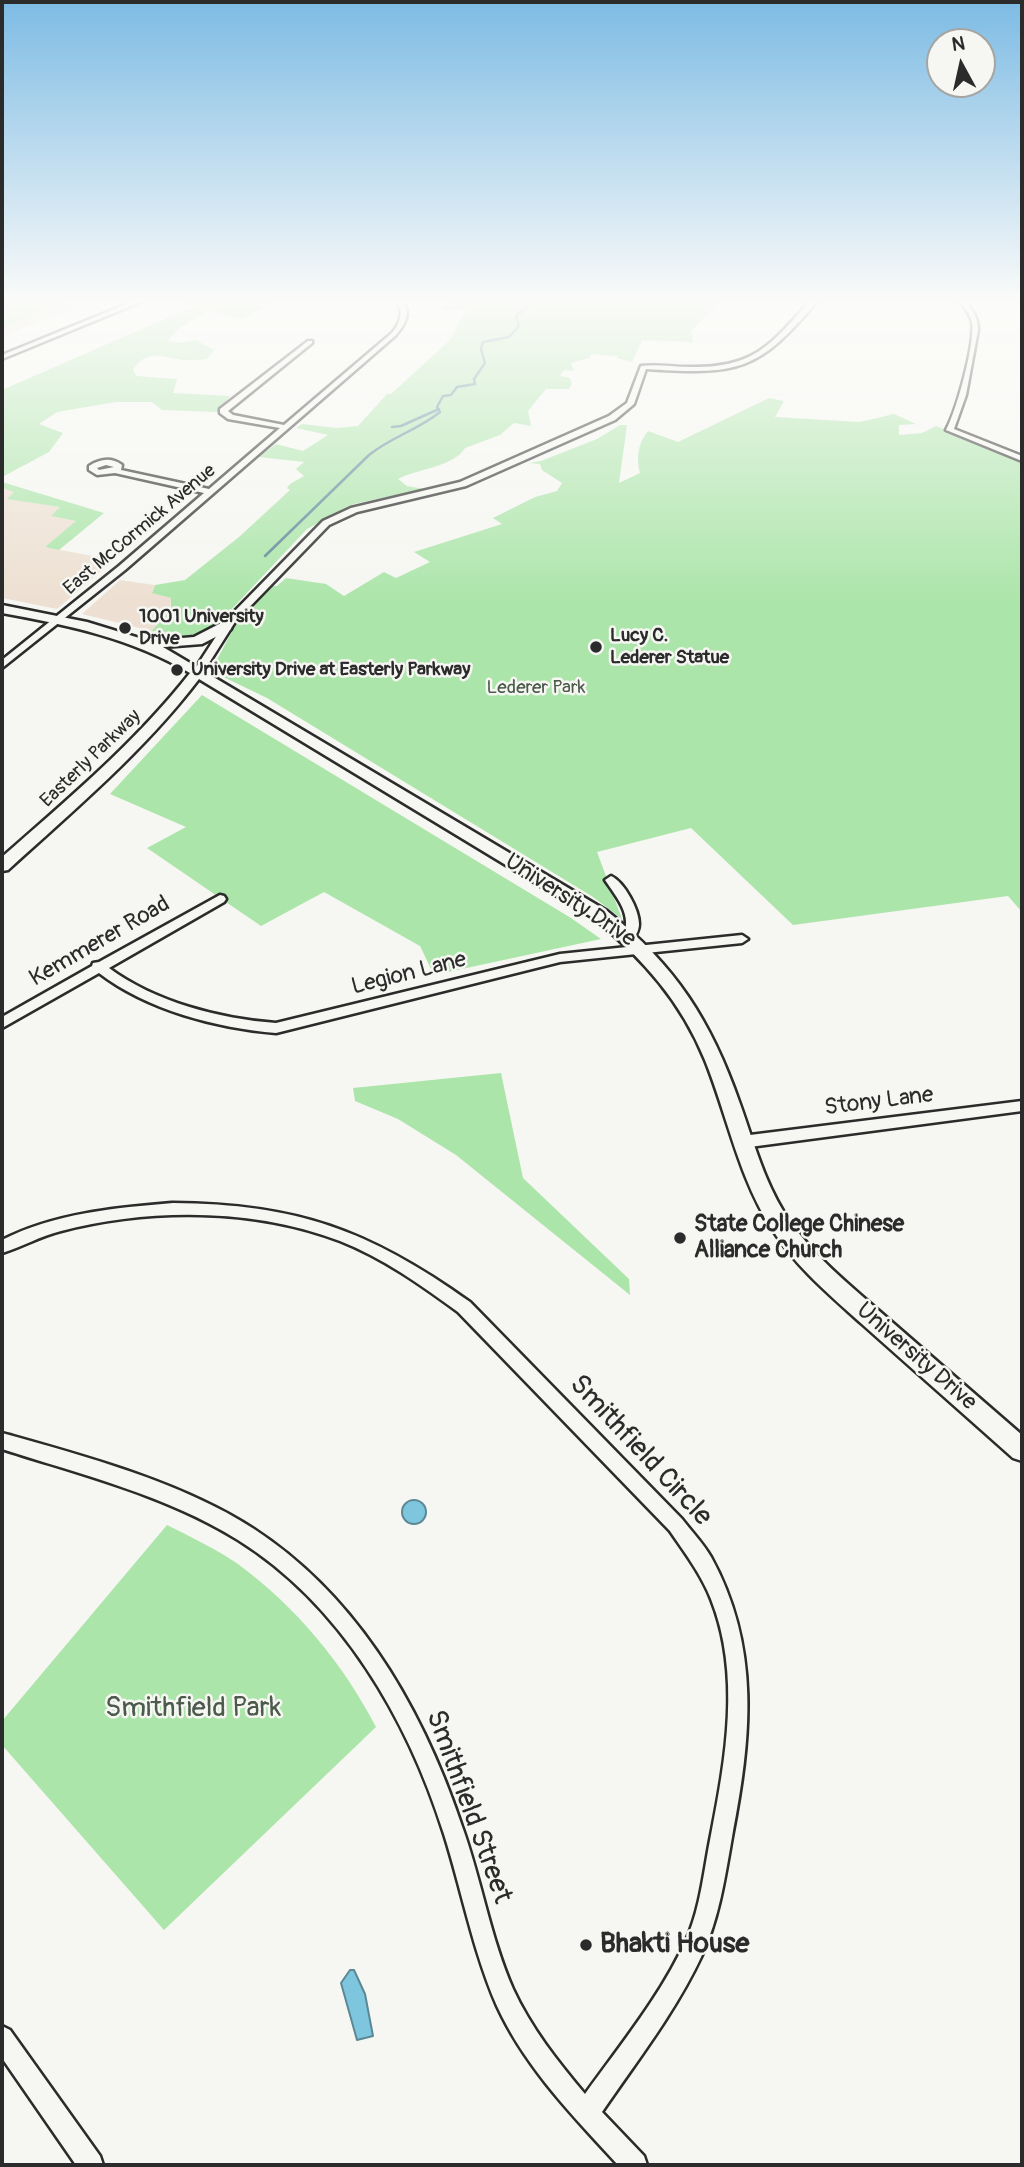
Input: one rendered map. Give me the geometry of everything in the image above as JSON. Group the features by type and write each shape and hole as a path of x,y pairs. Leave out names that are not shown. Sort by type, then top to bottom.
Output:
{"main road":[{"name":"University Drive","path":"2,608 60,619 144,643 198,672 601,915 629,937 676,986 697,1023 725,1088 742,1142 761,1189 782,1226 819,1272 1022,1450"},
{"path":"144,643 190,643 204,639 226,626"},
{"name":"Easterly Parkway","path":"2,866 121,760 169,709 198,672"}],"street":[{"path":"235,400 224,409 225,415 285,427"},
{"name":"East McCormick Avenue","path":"2,665 60,619 316,400"},
{"path":"198,672 226,626 326,523 354,510 471,482 612,418 631,400"},
{"path":"959,400 950,430 1022,459"},
{"path":"116,471 210,492"},
{"path":"611,880 634,920 633,931 629,937"},
{"name":"Kemmerer Road","path":"2,1023 220,899"},
{"name":"Legion Lane","path":"98,966 120,983 146,995 239,1024 276,1028 560,958 742,939"},
{"name":"Stony Lane","path":"742,1142 1022,1106"},
{"name":"Smithfield Circle","path":"2,1247 41,1230 101,1216 160,1209 204,1208 287,1218 366,1244 425,1277 464,1307 676,1525 704,1564 725,1610 737,1660 740,1700 727,1811 711,1890 694,1945 675,1982 587,2112"},
{"name":"Smithfield Street","path":"2,1441 146,1487 200,1509 249,1536 277,1556 341,1617 394,1692 431,1768 454,1833 495,1973 507,2001 527,2038 549,2070 635,2165"},
{"path":"2,2038 90,2165"}],"shaded area":[{"path":"2,488 15,492 8,499 61,507 52,516 77,521 45,547 114,560 57,609 2,598"},
{"path":"120,580 155,585 152,592 171,598 170,613 155,631 150,633 144,629 82,614"}],"green space":[{"path":"2,400 227,400 217,412 162,410 152,402 116,402 57,412 39,424 63,433 49,452 2,477"},
{"path":"381,400 537,400 528,411 531,426 514,423 500,435 465,448 444,464 398,479 407,486 424,489 354,504 307,529 212,630 184,641 153,640 157,636 150,633 171,610 171,598 152,593 155,585 185,580 239,537 290,490 287,488 290,484 304,476 296,469 304,462 259,457 276,444 303,451 328,435 296,428 302,424 337,428 358,426"},
{"name":"Lederer Park","path":"765,400 780,400 784,401 775,417 860,422 894,414 916,424 899,425 899,435 922,433 936,426 1022,460 1022,912 1008,896 793,925 691,828 597,852 622,919 593,897 267,698 211,671 238,620 272,586 277,586 286,578 326,584 344,596 384,572 396,578 430,562 414,552 502,524 493,518 535,497 557,491 562,483 542,470 540,464 529,463 541,461 597,439 620,425 627,425 619,483 640,473 639,451 648,431 678,442"},
{"path":"2,482 104,513 59,550 45,547 76,521 51,516 60,507 7,499 14,492 2,488"},
{"path":"202,695 571,918 601,939 434,975 420,946 324,892 261,926 147,848 186,827 110,794"},
{"path":"501,1073 523,1178 629,1279 630,1295 456,1155 398,1119 355,1101 353,1088"},
{"name":"Smithfield Park","path":"167,1525 238,1564 279,1599 333,1659 376,1727 164,1930 2,1745 2,1721"}],"water":[{"path":"414,1500 425,1507 426,1512 419,1523 414,1524 403,1517 402,1512 409,1501"},
{"path":"350,1970 354,1970 365,1994 373,2036 357,2040 341,1983"}],"waterway":[{"path":"438,409 441,400"},
{"path":"265,556 369,455 423,424 440,412 438,409"},
{"path":"392,427 401,426 438,409"}],"place":[{"name":"1001 University Drive","path":"125,628"},
{"name":"Lucy C. Lederer Statue","path":"596,647"},
{"name":"University Drive at Easterly Parkway","path":"177,670"},
{"name":"State College Chinese Alliance Church","path":"680,1238"},
{"name":"Bhakti House","path":"586,1945"}]}
